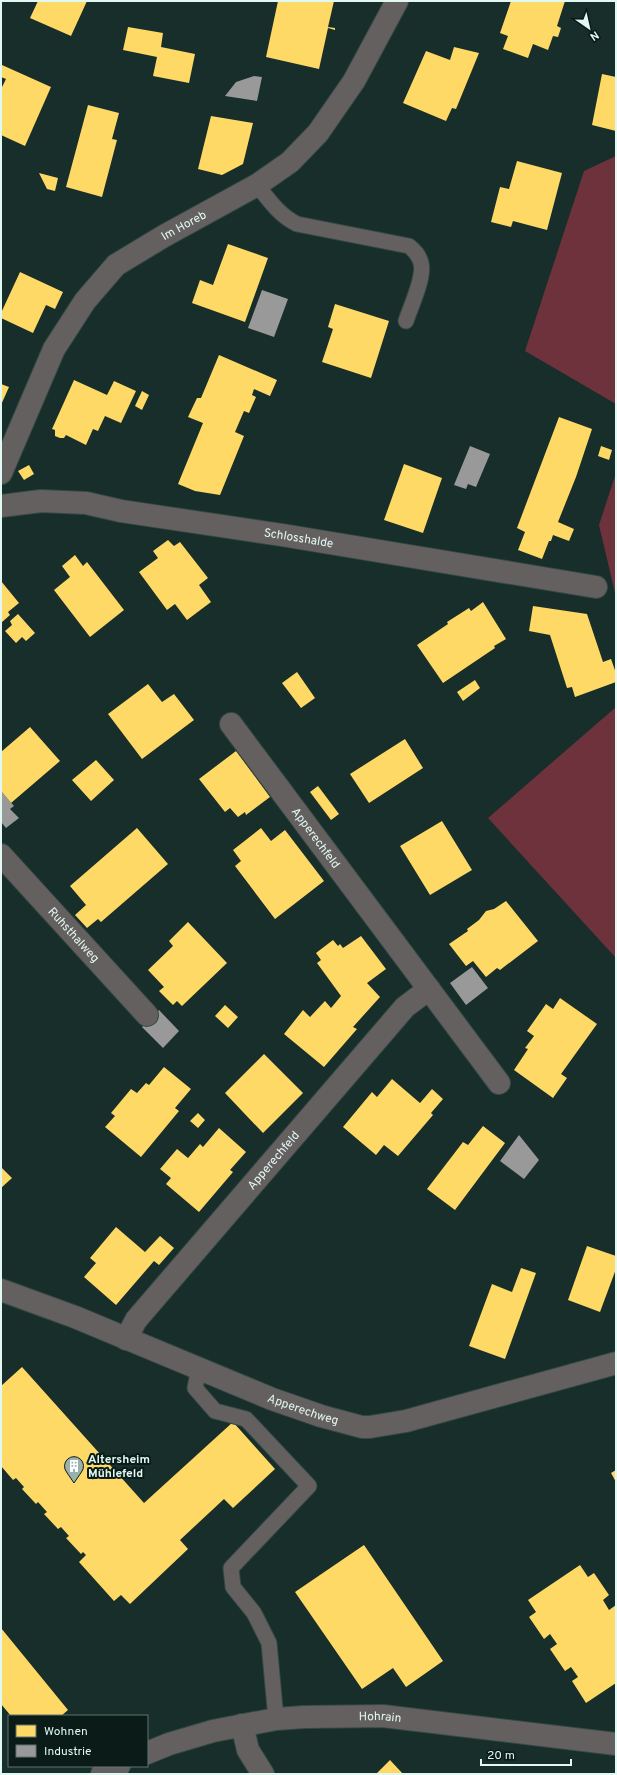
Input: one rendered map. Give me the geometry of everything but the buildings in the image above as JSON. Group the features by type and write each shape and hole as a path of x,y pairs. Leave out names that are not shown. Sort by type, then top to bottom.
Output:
{"street":[{"name":"Im Horeb","path":"1,473 54,349 85,301 116,265 164,236 257,185 290,162 318,133 354,81 397,1"},
{"name":"Schlosshalde","path":"1,506 41,501 86,503 121,511 282,535 596,587"},
{"name":"Apperechfeld","path":"231,724 499,1083"},
{"name":"Ruhsthalweg","path":"1,855 147,1015"},
{"name":"Apperechfeld","path":"126,1339 136,1320 405,1007 429,989"},
{"name":"Apperechweg","path":"1,1290 68,1314 272,1399 356,1426 370,1427 406,1421 616,1363"},
{"name":"Hohrain","path":"148,1753 169,1744 212,1731 276,1719 383,1716 616,1744"},
{"path":"242,1725 248,1750 263,1774"},
{"path":"102,1774 117,1767"}],"lane":[{"path":"257,185 285,218 297,224 409,246 417,253 422,265 420,280 406,321"},
{"path":"199,1368 195,1388 215,1411 246,1419 309,1486 231,1568 233,1587 254,1613 269,1643 276,1719"}],"shaded area":[{"path":"616,156 616,404 525,351 584,171"},
{"path":"616,473 616,597 599,525"},
{"path":"616,707 616,958 488,818"}],"place":[{"name":"Altersheim Mühlefeld","path":"74,1483"}]}
